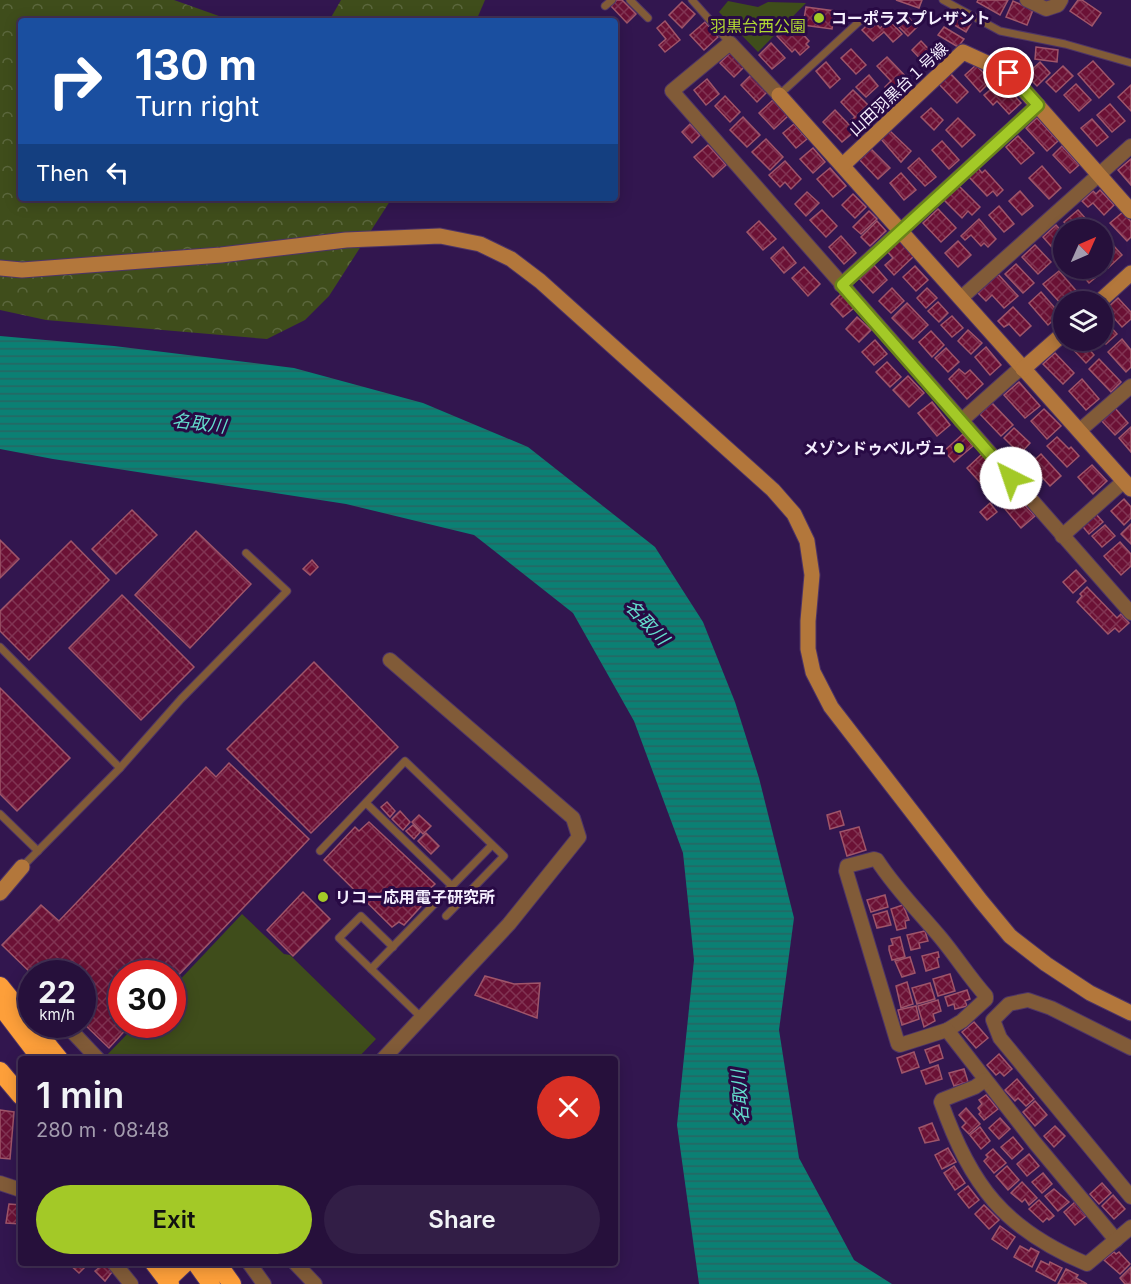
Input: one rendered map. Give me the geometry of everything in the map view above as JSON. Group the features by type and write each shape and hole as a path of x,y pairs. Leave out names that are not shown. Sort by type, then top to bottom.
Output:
{"highway":[{"path":"0,986 57,1056"},
{"path":"0,1005 39,1056"},
{"path":"0,1071 18,1092"},
{"path":"156,1266 167,1283 182,1266"},
{"path":"198,1266 211,1284"},
{"path":"219,1266 232,1284"}],"street":[{"path":"1027,0 1046,9 1058,5 1061,0"},
{"path":"1062,536 1127,485 843,165 730,43 672,91 960,421 1062,536 1131,613"},
{"name":"山田羽黒台１号線","path":"843,165 963,52 1009,73 1131,211"},
{"path":"842,285 1038,105"},
{"path":"962,298 1131,146"},
{"path":"0,268 22,270 221,255 346,240 440,236 480,244 511,259 540,281 773,490 794,514 807,541 812,575 808,649 813,672 831,707 1010,936 1081,987 1131,1013"},
{"path":"1111,291 1131,273"},
{"path":"960,421 1053,343"},
{"path":"1079,432 1131,386"},
{"path":"386,1056 509,924 579,837 573,818 390,660"},
{"path":"877,860 966,974 986,996 981,1004 947,1030 898,1044 846,871 847,866 877,860"},
{"path":"2,888 22,867"},
{"path":"1131,1048 1044,1005 1028,1000 1009,1004 993,1020 1000,1038 1131,1197"},
{"path":"947,1030 1116,1240"},
{"path":"79,1038 96,1056"},
{"path":"985,1080 978,1086 941,1102 959,1148 977,1180 1018,1226 1062,1253 1087,1264 1131,1227"},
{"path":"0,1183 18,1189"},
{"path":"116,1266 131,1284"},
{"path":"251,1266 264,1284"},
{"path":"298,1266 315,1284"}],"lane":[{"path":"605,6 612,0"},
{"path":"630,0 648,18"},
{"path":"692,0 730,43"},
{"path":"943,0 1000,31 1065,44 1131,63"},
{"path":"779,95 862,19"},
{"path":"22,867 120,768 181,699 287,591 246,553"},
{"path":"0,647 120,768"},
{"path":"320,851 405,761 504,856 446,916"},
{"path":"366,803 452,886"},
{"path":"0,814 38,851"},
{"path":"371,969 492,845"},
{"path":"393,947 361,916 339,938 422,1018"}],"green space":[{"path":"0,0 174,0 225,18 18,18 18,201 390,201 329,296 305,320 267,339 46,320 0,310"},
{"path":"341,0 485,0 477,18 331,18"},
{"name":"羽黒台西公園","path":"728,1 758,7 768,2 806,3 758,52 719,12"},
{"path":"242,914 284,954 290,955 376,1039 360,1056 106,1056 123,1038 186,1038 186,973"}],"water":[{"name":"名取川","path":"0,336 114,346 294,368 423,403 528,447 655,547 703,622 735,702 759,778 794,918 779,1030 799,1158 854,1260 892,1284 699,1284 677,1125 694,960 683,853 634,721 573,613 474,535 346,504 0,449"}],"building":[{"path":"617,0 622,0 636,14 627,23 611,6"},
{"path":"896,0 922,0 919,8"},
{"path":"978,0 1008,0 1000,15 977,2"},
{"path":"1078,0 1082,0 1101,13 1092,26 1070,11"},
{"path":"1013,1 1033,10 1027,25 1006,17"},
{"path":"682,2 695,14 682,28 669,15"},
{"name":"コーポラスプレザント","path":"806,7 835,11 832,29 803,25"},
{"path":"952,10 972,22 966,32 946,20"},
{"path":"909,18 917,27 908,36 899,27"},
{"path":"873,20 880,28 889,20 902,34 893,42 884,32 873,41 862,30"},
{"path":"665,21 680,40 665,52 659,45 666,39 657,28"},
{"path":"705,22 718,37 704,50 690,35"},
{"path":"792,22 809,41 806,44 809,47 800,55 795,49 792,52 777,36"},
{"path":"944,27 964,39 958,47 938,35"},
{"path":"921,41 939,60 929,68 912,50"},
{"path":"771,43 785,58 772,69 759,55"},
{"path":"1036,47 1058,50 1057,62 1035,59"},
{"path":"851,49 866,65 856,74 841,58"},
{"path":"730,53 744,67 734,77 720,63"},
{"path":"887,57 912,83 895,98 885,87 891,81 877,66"},
{"path":"1093,61 1114,84 1099,98 1078,74"},
{"path":"826,62 840,79 830,88 816,71"},
{"path":"1040,62 1050,73 1037,86 1026,75"},
{"path":"976,65 991,81 980,92 965,75"},
{"path":"1063,66 1073,76 1056,92 1046,82"},
{"path":"949,72 968,92 957,103 938,83"},
{"path":"751,75 767,92 757,102 741,85"},
{"path":"869,75 878,86 866,97 856,87"},
{"path":"707,79 719,94 706,105 694,90"},
{"path":"1001,81 1021,103 1009,114 997,101 993,105 984,95"},
{"path":"1076,84 1091,100 1079,111 1064,95"},
{"path":"1131,85 1131,111 1118,97"},
{"path":"853,90 868,105 864,109 875,120 863,132 851,120 855,117 841,102"},
{"path":"725,96 740,112 730,122 715,106"},
{"path":"889,96 896,104 884,115 877,107"},
{"path":"773,100 788,116 774,129 759,113"},
{"path":"1110,104 1125,121 1112,132 1097,115"},
{"path":"931,108 943,120 934,130 921,117"},
{"path":"835,110 855,131 842,142 823,122"},
{"path":"743,117 760,135 747,147 730,130"},
{"path":"958,118 975,135 962,147 946,130"},
{"path":"1037,118 1058,141 1047,151 1026,128"},
{"path":"1092,119 1108,137 1097,146 1081,128"},
{"path":"690,124 700,135 692,143 682,132"},
{"path":"794,124 807,139 796,148 783,133"},
{"path":"890,131 911,151 901,162 881,139"},
{"path":"1018,136 1034,153 1021,164 1006,147"},
{"path":"766,139 783,157 770,170 752,152"},
{"path":"942,141 959,160 949,169 932,150"},
{"path":"708,145 726,165 713,177 694,157"},
{"path":"1062,146 1079,165 1070,173 1053,155"},
{"path":"813,148 825,162 813,173 800,159"},
{"path":"870,148 890,168 878,179 859,159"},
{"path":"919,158 936,177 925,186 908,168"},
{"path":"1131,159 1131,185 1118,170"},
{"path":"785,161 801,179 791,189 785,182 780,187 769,175"},
{"path":"1042,166 1061,188 1049,199 1029,178"},
{"path":"830,168 846,186 833,197 817,179"},
{"path":"978,168 982,173 985,170 1003,190 997,196 993,191 987,196 969,177"},
{"path":"901,173 916,190 904,200 890,183"},
{"path":"959,186 980,207 972,215 968,211 962,218 944,200"},
{"path":"1100,190 1114,205 1104,215 1093,203 1088,207 1082,201 1093,191 1096,194"},
{"path":"1020,191 1033,206 1022,215 1009,201"},
{"path":"807,192 819,203 806,216 795,204"},
{"path":"853,194 866,207 855,218 842,205"},
{"path":"999,206 1014,224 1004,232 989,215"},
{"path":"938,209 956,228 941,242 923,223"},
{"path":"822,210 837,226 826,237 810,220"},
{"path":"1078,210 1086,219 1068,219"},
{"path":"869,211 877,219 861,234 853,227"},
{"path":"1123,212 1131,222 1131,237 1127,241 1113,226 1113,220"},
{"path":"979,219 996,239 988,247 984,243 981,246 971,235 965,240 961,236"},
{"path":"759,221 776,239 763,250 747,232"},
{"path":"877,221 886,231 870,246 861,237"},
{"path":"1053,228 1053,248 1043,237"},
{"path":"841,236 856,253 844,264 829,247"},
{"path":"899,239 914,256 894,275 885,265 893,258 886,250"},
{"path":"958,241 971,255 958,267 945,253"},
{"path":"1035,245 1051,262 1038,274 1022,257"},
{"path":"1113,245 1122,255 1113,263"},
{"path":"783,247 796,263 784,273 771,258"},
{"path":"873,264 887,280 873,293 859,278"},
{"path":"1016,264 1034,283 1023,293 1005,274"},
{"path":"915,266 928,280 916,291 903,277"},
{"path":"804,267 820,284 808,296 792,278"},
{"path":"997,273 1018,296 1004,308 992,295 986,301 977,292"},
{"path":"1053,276 1053,279 1066,279 1076,291 1053,291 1053,295 1043,284"},
{"path":"892,288 904,301 891,313 879,301"},
{"path":"927,288 937,298 926,308 917,298"},
{"path":"1041,292 1053,306 1053,320 1048,325 1029,303"},
{"path":"841,294 854,308 843,317 831,304"},
{"path":"1118,298 1131,312 1131,319 1122,327 1113,317 1113,303"},
{"path":"938,302 948,313 939,322 928,311"},
{"path":"907,303 928,325 913,339 892,318"},
{"path":"1013,307 1031,326 1020,336 1009,324 1004,327 998,321"},
{"path":"952,316 963,328 952,337 941,325"},
{"path":"857,317 871,330 859,342 846,329"},
{"path":"968,330 982,343 971,354 958,341"},
{"path":"931,331 944,345 932,357 919,342"},
{"path":"1122,339 1131,350 1131,367 1126,372 1108,352 1113,351 1113,347"},
{"path":"875,340 887,354 874,365 862,352"},
{"path":"986,347 1001,365 990,375 975,357"},
{"path":"946,348 959,362 948,372 935,358"},
{"path":"1075,351 1091,351 1094,355 1086,363"},
{"path":"1055,353 1074,373 1063,384 1043,364"},
{"path":"1099,359 1121,382 1111,392 1089,369"},
{"path":"887,362 901,377 890,387 876,372"},
{"path":"959,369 965,374 970,370 983,384 967,399 949,379"},
{"path":"908,376 924,393 909,407 893,390"},
{"path":"1082,379 1099,399 1086,410 1069,391"},
{"path":"1019,382 1040,406 1025,418 1004,395"},
{"path":"932,402 950,425 937,436 918,413"},
{"path":"992,403 1013,425 1001,436 980,414"},
{"path":"1114,407 1128,423 1115,435 1100,419"},
{"path":"1044,409 1061,426 1047,439 1031,421"},
{"path":"1131,427 1131,452 1119,438"},
{"path":"1014,428 1030,443 1020,454 1004,438"},
{"name":"メゾンドゥベルヴュ","path":"963,434 973,446 954,462 944,451"},
{"path":"1057,437 1079,456 1067,467 1047,446"},
{"path":"982,454 1001,476 986,489 967,468"},
{"path":"1041,454 1061,476 1050,486 1030,464"},
{"path":"1092,465 1107,481 1093,494 1078,477"},
{"path":"1013,492 1035,516 1021,528 1000,503"},
{"path":"1124,499 1131,507 1131,518 1124,525 1111,511"},
{"path":"990,503 997,512 987,520 980,512"},
{"path":"132,510 157,535 116,574 92,549"},
{"path":"1094,512 1103,522 1089,534 1080,523"},
{"path":"1131,524 1131,544 1121,534"},
{"path":"1105,525 1115,536 1102,547 1092,536"},
{"path":"196,531 251,584 190,648 135,595"},
{"path":"0,540 19,559 0,578"},
{"path":"71,541 109,580 29,660 0,631 0,611"},
{"path":"1120,542 1131,554 1131,566 1121,575 1104,556"},
{"path":"312,560 318,567 310,575 303,569"},
{"path":"1076,570 1086,581 1073,593 1063,582"},
{"path":"1087,587 1117,618 1121,614 1129,623 1119,632 1115,628 1108,634 1077,602 1082,596 1080,594"},
{"path":"122,595 194,667 141,720 69,648"},
{"path":"314,662 398,747 311,833 227,749"},
{"path":"0,688 70,758 17,811 0,794"},
{"path":"229,763 309,839 186,967 186,960 108,960 108,1038 118,1038 109,1048 96,1035 96,960 18,960 2,945 41,905 59,921 206,767 216,777"},
{"path":"387,802 395,811 390,817 381,807"},
{"path":"400,811 410,822 403,830 392,819"},
{"path":"840,811 844,825 830,829 827,815"},
{"path":"419,815 431,826 423,834 412,822"},
{"path":"369,822 435,884 422,896 425,902 404,925 399,922 392,927 324,860 355,827 359,831"},
{"path":"413,825 420,832 414,839 406,831"},
{"path":"859,827 866,850 847,856 840,832"},
{"path":"426,833 439,846 431,854 418,841"},
{"path":"303,892 330,919 293,956 267,930"},
{"path":"885,895 888,907 871,912 867,900"},
{"path":"903,905 909,920 905,921 906,928 897,930 891,909"},
{"path":"887,911 891,925 877,928 873,915"},
{"path":"925,931 928,941 919,943 920,948 911,950 907,935"},
{"path":"900,937 905,957 892,960 889,950 889,946 893,945 891,939"},
{"path":"938,952 939,967 926,971 922,956"},
{"path":"910,957 915,973 902,977 895,961"},
{"path":"950,974 955,991 938,996 933,979"},
{"path":"485,976 514,984 540,983 537,1018 475,995"},
{"path":"907,982 913,1004 901,1008 896,986"},
{"path":"930,983 935,999 917,1004 912,988"},
{"path":"967,990 970,999 965,1001 967,1006 955,1009 954,1004 948,1006 945,997"},
{"path":"938,1000 941,1011 933,1014 935,1021 924,1027 918,1006"},
{"path":"916,1006 919,1019 902,1025 898,1010"},
{"path":"974,1022 988,1038 976,1048 962,1032"},
{"path":"939,1045 943,1058 930,1063 925,1050"},
{"path":"914,1052 919,1067 902,1073 897,1058"},
{"path":"999,1054 1012,1069 1004,1076 1000,1072 996,1075 987,1065"},
{"path":"938,1065 942,1079 926,1084 921,1071"},
{"path":"964,1069 968,1082 954,1086 949,1073"},
{"path":"1017,1079 1034,1099 1026,1106 1018,1098 1015,1101 1005,1090"},
{"path":"986,1095 998,1109 984,1120 978,1108 982,1104 979,1100"},
{"path":"1035,1101 1047,1115 1035,1126 1023,1112"},
{"path":"966,1108 980,1124 969,1134 962,1127 966,1123 959,1115"},
{"path":"0,1110 14,1112 10,1159 0,1158"},
{"path":"1000,1118 1010,1129 999,1139 989,1128"},
{"path":"932,1123 939,1140 925,1143 919,1128"},
{"path":"1055,1126 1065,1136 1054,1147 1044,1136"},
{"path":"980,1127 990,1141 981,1149 970,1135"},
{"path":"1013,1137 1023,1149 1012,1159 1001,1147"},
{"path":"948,1148 956,1162 942,1169 935,1155"},
{"path":"993,1149 1006,1163 994,1173 984,1161 988,1157 986,1155"},
{"path":"1029,1154 1039,1166 1027,1176 1017,1164"},
{"path":"954,1166 965,1183 955,1190 944,1173"},
{"path":"1007,1166 1019,1180 1008,1190 996,1176"},
{"path":"1043,1173 1052,1184 1042,1193 1032,1182"},
{"path":"1022,1182 1037,1198 1029,1205 1025,1199 1022,1202 1011,1193"},
{"path":"1102,1183 1111,1193 1099,1204 1090,1194"},
{"path":"968,1186 979,1200 969,1208 958,1194"},
{"path":"1054,1189 1069,1202 1058,1211 1045,1196"},
{"path":"1113,1195 1125,1209 1114,1219 1102,1206"},
{"path":"1039,1200 1054,1216 1043,1222 1029,1209"},
{"path":"1075,1202 1086,1216 1075,1225 1064,1212"},
{"path":"9,1204 18,1205 18,1224 6,1223"},
{"path":"984,1205 999,1220 989,1229 975,1214"},
{"path":"1000,1226 1015,1237 1007,1249 992,1239"},
{"path":"1020,1246 1029,1251 1031,1248 1039,1252 1032,1267 1014,1257"},
{"path":"1114,1252 1116,1254 1119,1252 1130,1264 1120,1274 1104,1260"},
{"path":"1041,1261 1049,1265 1050,1262 1062,1268 1055,1281 1036,1271"},
{"path":"71,1266 86,1266 79,1273"},
{"path":"101,1266 107,1266 112,1272 105,1281 95,1271"},
{"path":"1131,1267 1131,1284 1125,1284 1120,1278"},
{"path":"1066,1269 1078,1275 1076,1278 1087,1284 1058,1284"}],"place":[{"name":"コーポラスプレザント","path":"819,18"},
{"name":"メゾンドゥベルヴュ","path":"959,448"},
{"name":"リコー応用電子研究所","path":"323,897"}],"route":[{"path":"1009,73 1038,105 842,285 1011,478"}]}
